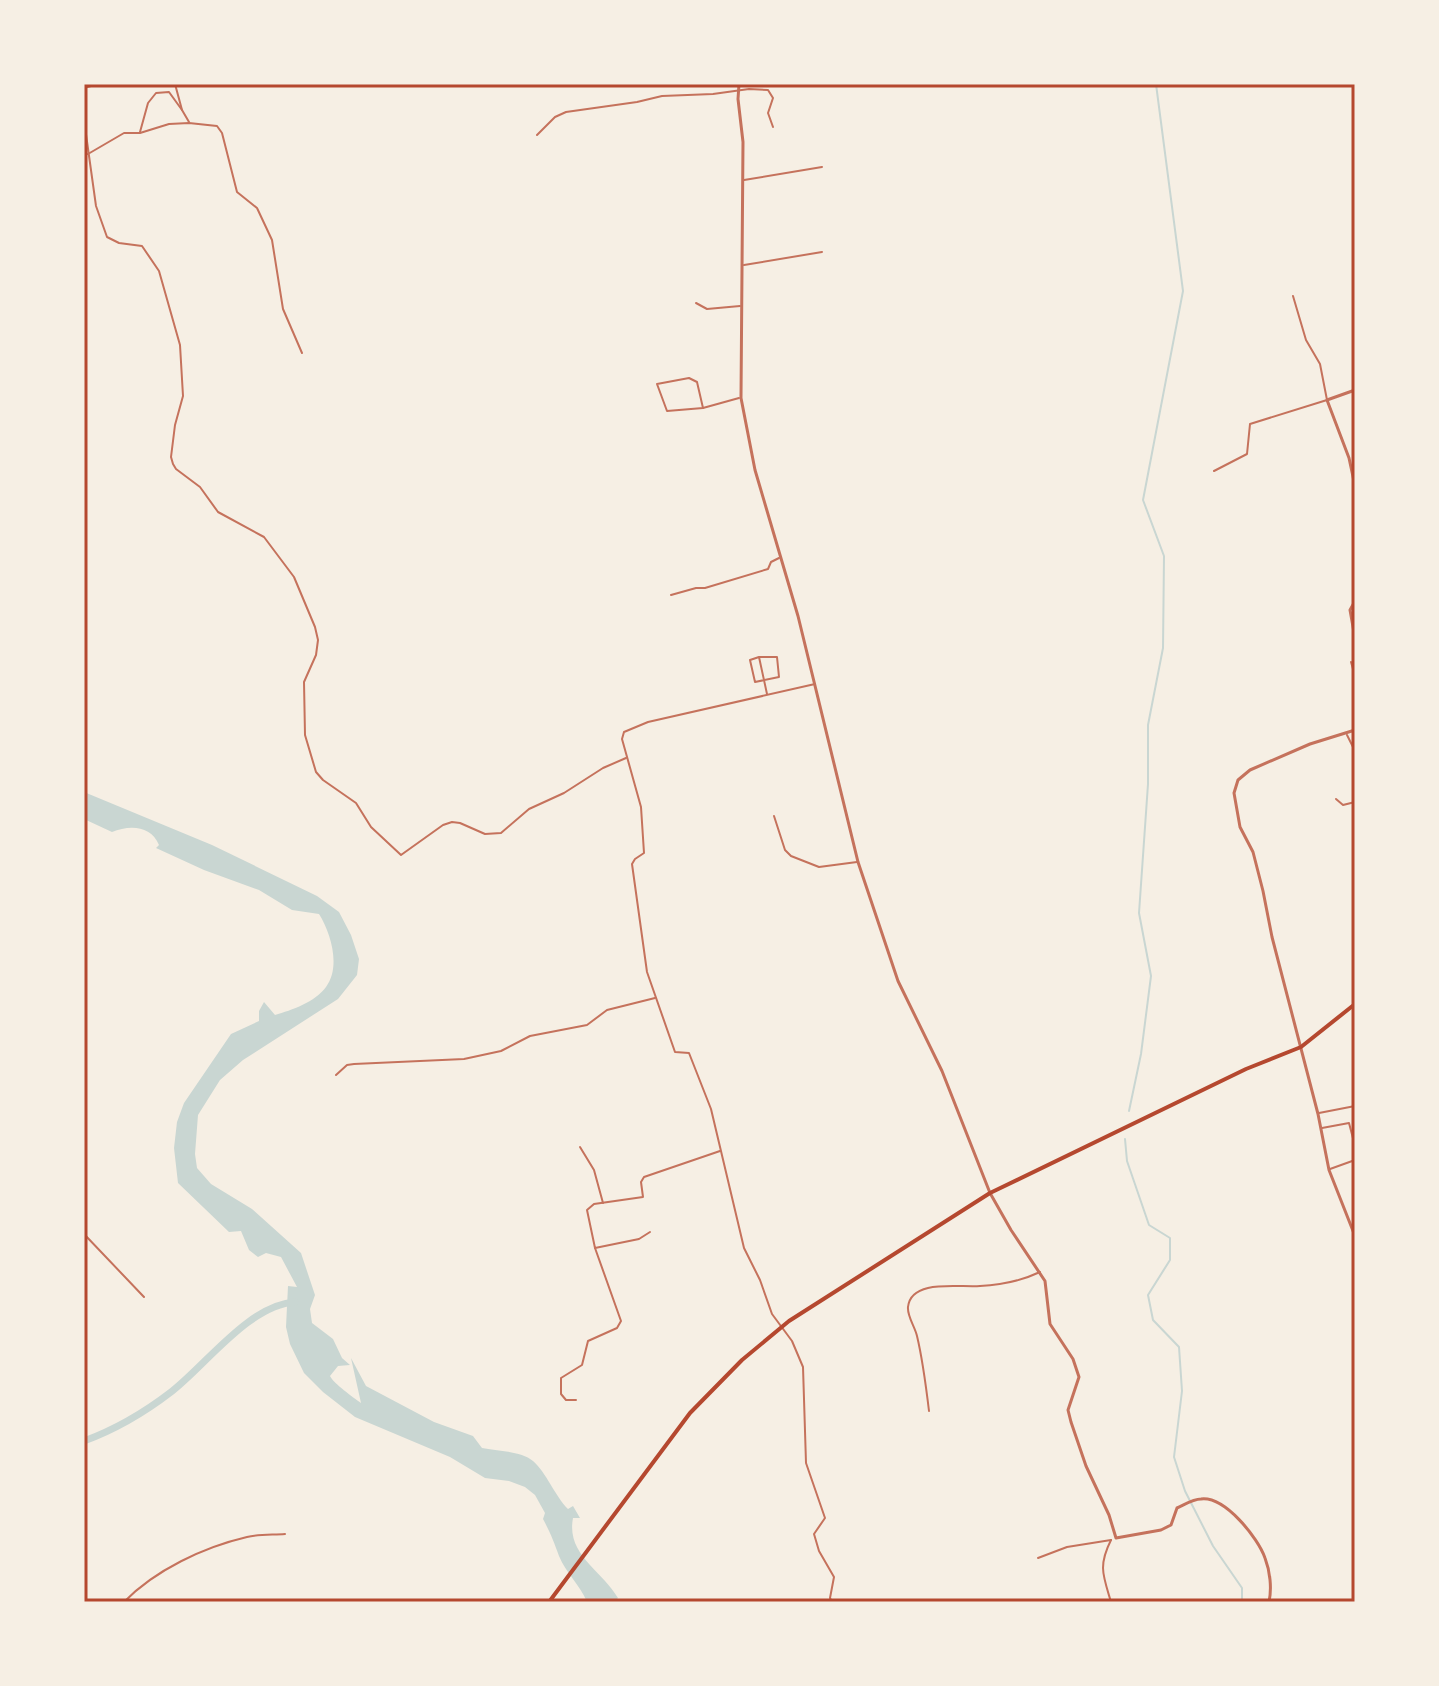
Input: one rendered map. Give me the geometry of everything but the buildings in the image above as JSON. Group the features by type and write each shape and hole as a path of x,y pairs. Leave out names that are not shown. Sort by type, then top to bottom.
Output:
{"main road":[{"path":"549,1602 690,1413 724,1377 782,1327 990,1193 1246,1069 1301,1047 1355,1004"}],"street":[{"path":"84,88 98,84"},
{"path":"175,84 182,110"},
{"path":"738,86 743,142 741,398 755,470 815,684 858,862 898,981 909,1009 942,1071 990,1193 1040,1272 1046,1286 1050,1324 1073,1359 1079,1377 1068,1410 1086,1466 1109,1515 1113,1539 1104,1553 1101,1568 1111,1602"},
{"path":"537,135 555,117 566,112 662,96 713,94 738,86 771,93 773,101 768,115 773,127"},
{"path":"140,133 148,103 156,93 169,92 189,123"},
{"path":"84,120 96,206 107,237 119,243 142,246 152,257 162,279 178,334 183,396 176,417 171,457 176,469 200,487 218,512 264,537 273,546 294,577 315,627 318,640 316,655 304,682 308,750 316,772 356,803 371,827 401,855 452,822 485,834 501,833 529,809 626,758"},
{"path":"88,154 99,150 117,136 140,133 163,125 214,125 222,133 237,192 257,208 272,240 283,309 302,353"},
{"path":"743,180 822,167"},
{"path":"742,266 822,252"},
{"path":"1293,296 1306,340 1320,364 1327,400 1349,458 1355,486"},
{"path":"696,303 707,309 740,306"},
{"path":"703,408 694,379 657,384 667,411 703,408 741,398"},
{"path":"1214,471 1247,454 1250,424 1355,390"},
{"path":"671,595 768,569 771,562 781,557"},
{"path":"1355,601 1350,610 1355,638"},
{"path":"759,657 767,695"},
{"path":"759,657 777,657 780,675 753,682 750,660 759,657"},
{"path":"1351,662 1355,676"},
{"path":"815,684 629,728 622,739 643,816 644,853 632,864 642,945 675,1052 690,1055 711,1109 744,1248 760,1280 769,1309 792,1341 803,1367 806,1463 825,1518 814,1534 819,1551 834,1577 832,1602"},
{"path":"1355,730 1310,744 1250,770 1240,777 1235,787 1240,827 1254,857 1329,1170 1355,1236"},
{"path":"1346,734 1355,751"},
{"path":"1336,799 1343,805 1355,802"},
{"path":"774,816 785,850 791,856 819,867 858,862"},
{"path":"336,1075 347,1065 464,1059 501,1051 530,1036 579,1027 607,1010 656,998"},
{"path":"1318,1114 1355,1106"},
{"path":"1321,1128 1349,1123 1355,1146"},
{"path":"580,1147 594,1170 603,1203"},
{"path":"576,1400 566,1400 561,1394 561,1378 582,1365 588,1341 617,1328 621,1321 595,1248 587,1210 594,1204 643,1197 641,1182 644,1177 721,1150"},
{"path":"1329,1170 1355,1160"},
{"path":"595,1248 639,1239 650,1232"},
{"path":"84,1234 144,1297"},
{"path":"929,1411 918,1338 909,1313 908,1305 912,1297 925,1288 980,1286 1025,1279 1040,1272"},
{"path":"1038,1558 1067,1547 1161,1530 1171,1525 1177,1508 1197,1500 1210,1500 1241,1522 1259,1546 1268,1566 1269,1602"},
{"path":"124,1602 180,1563 214,1547 250,1536 285,1534"}],"shaded area":[{"path":"84,792 212,845 317,896 339,912 359,959 357,975 338,999 243,1060 220,1080 198,1115 197,1168 211,1184 252,1209 301,1253 315,1295 310,1309 312,1323 333,1339 342,1358 350,1365 338,1366 330,1376 335,1383 361,1403 351,1358 366,1386 434,1422 473,1436 482,1448 516,1453 533,1461 563,1504 568,1509 573,1506 580,1518 573,1518 575,1542 618,1598 614,1602 587,1602 559,1556 543,1519 545,1513 535,1495 525,1487 485,1478 450,1457 355,1417 323,1392 304,1373 290,1344 286,1327 288,1286 297,1287 281,1257 266,1253 258,1257 249,1250 241,1231 229,1232 178,1183 174,1148 177,1122 184,1103 231,1034 259,1021 259,1011 264,1002 275,1015 303,1005 326,987 333,970 333,950 319,914 292,910 259,890 156,848 159,845 155,838 145,830 125,828 112,832 84,819"}],"waterway":[{"path":"1129,1111 1141,1054 1151,976 1139,913 1148,784 1148,725 1163,648 1164,556 1143,500 1183,291 1156,84"},
{"path":"1125,1139 1127,1161 1149,1225 1170,1238 1170,1260 1148,1295 1153,1320 1179,1347 1182,1391 1174,1457 1185,1491 1213,1546 1242,1588 1242,1602"},
{"path":"84,1441 118,1426 161,1399 229,1338 261,1314 295,1302"}]}
